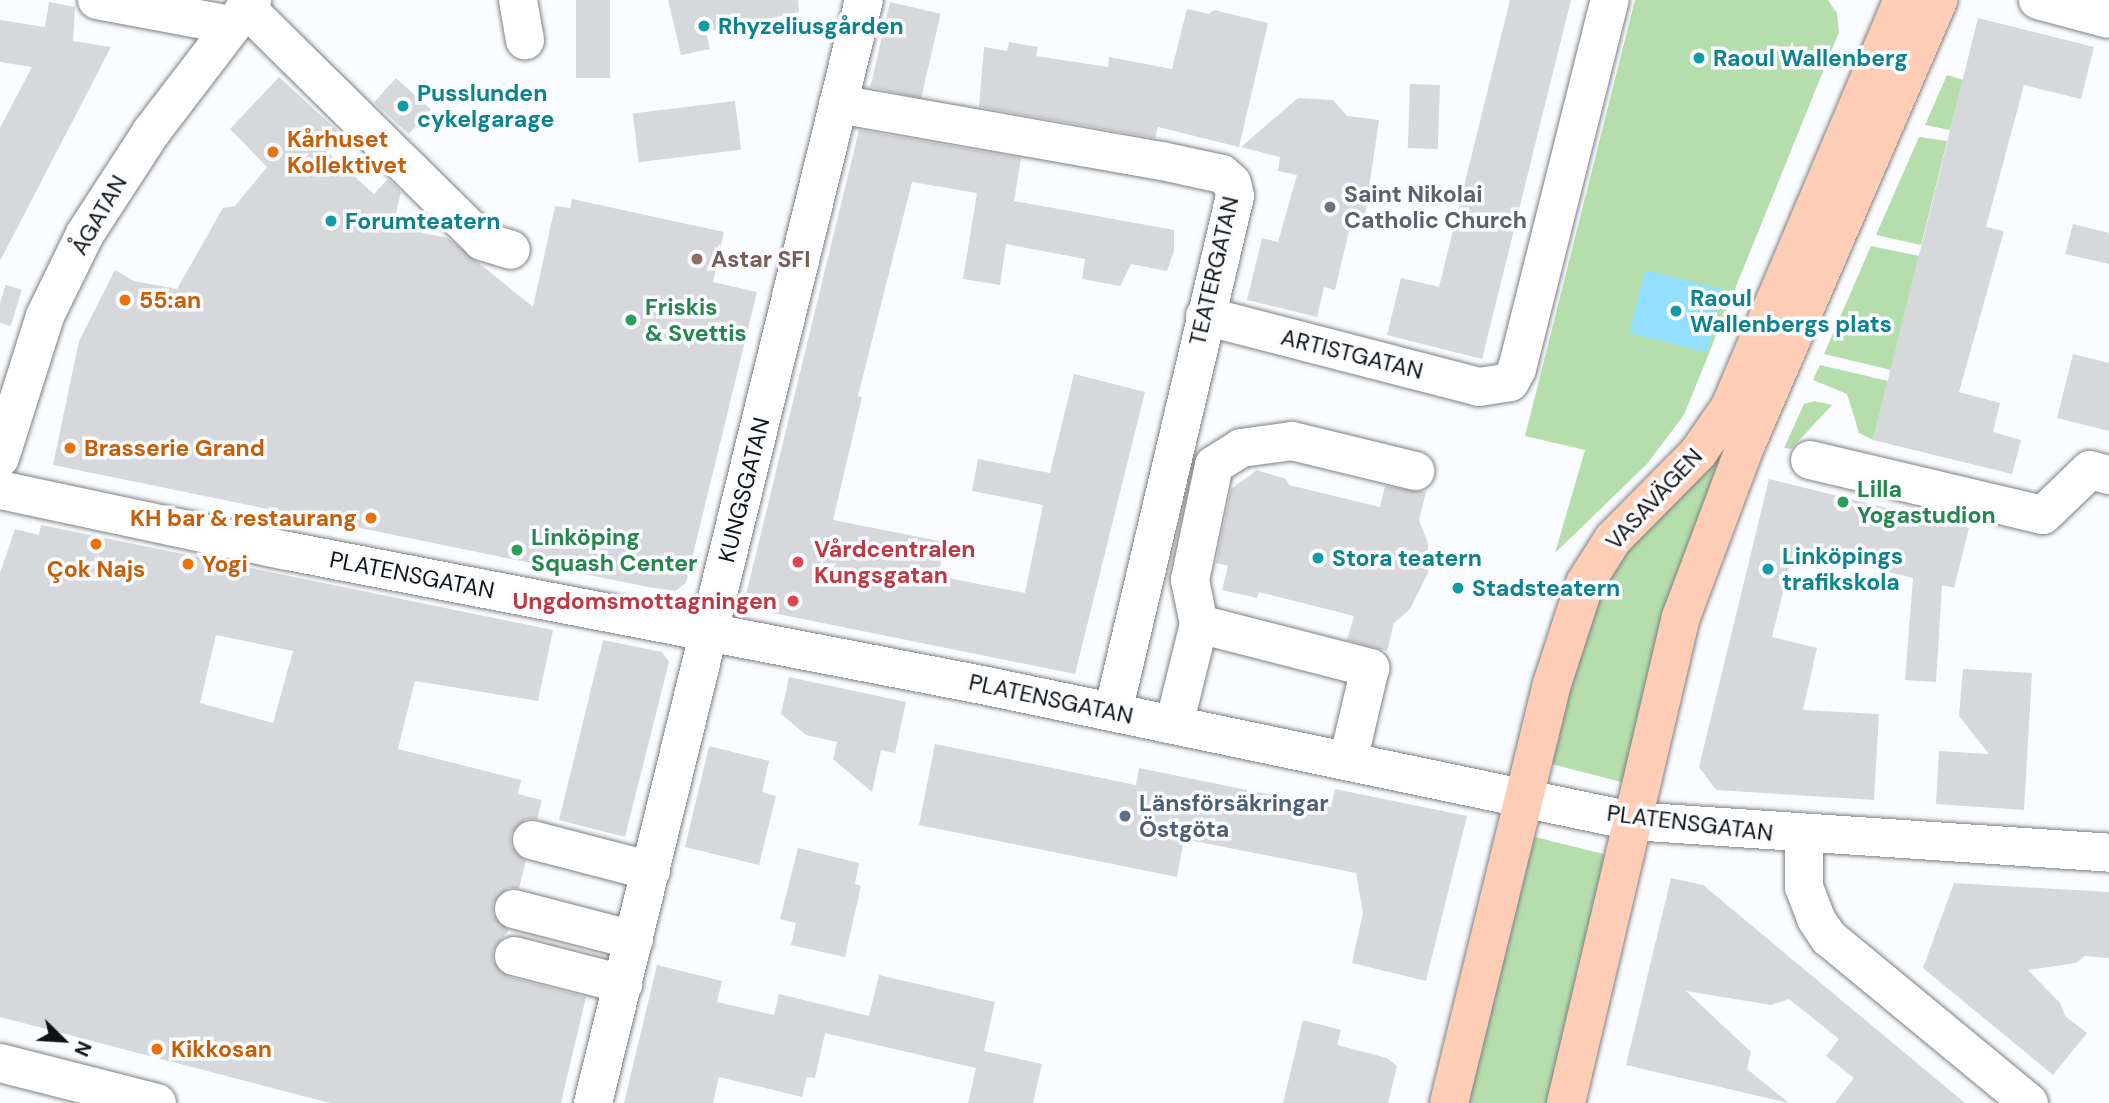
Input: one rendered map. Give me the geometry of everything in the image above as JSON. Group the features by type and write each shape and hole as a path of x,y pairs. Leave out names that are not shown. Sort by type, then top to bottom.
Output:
{"main road":[{"name":"VASAVÄGEN","path":"1449,1103 1524,795 1572,616 1585,583 1613,539 1698,453 1730,407 1903,0"},
{"name":"VASAVÄGEN","path":"1566,1103 1681,617 1710,532 1938,0"}],"street":[{"path":"97,0 153,10 242,11 482,241 511,250"},
{"path":"518,0 525,40"},
{"name":"KUNGSGATAN","path":"593,1103 863,0"},
{"name":"ARTISTGATAN","path":"1205,316 1479,387 1510,383 1517,369 1610,0"},
{"path":"2038,0 2109,19"},
{"name":"ÅGATAN","path":"0,458 30,312 100,208 242,11"},
{"name":"TEATERGATAN","path":"838,104 1222,174 1232,183 1235,197 1113,712"},
{"path":"1173,455 1214,465 1241,448 1292,441 1415,471"},
{"path":"1810,460 2043,515 2090,470 2109,475"},
{"path":"1174,724 1199,624 1190,580 1214,465"},
{"name":"PLATENSGATAN","path":"0,490 288,551 709,631 1174,724 1524,795 1632,821 1804,836 2109,853"},
{"path":"1199,624 1370,668 1348,761"},
{"path":"1804,836 1804,887 1816,919 1829,938 2029,1103"},
{"path":"532,840 651,871"},
{"path":"514,909 634,940"},
{"path":"514,956 623,984"},
{"path":"0,1063 157,1103"}],"green space":[{"path":"1635,0 1828,0 1837,13 1839,32 1684,415 1647,464 1555,553 1585,450 1525,436"},
{"path":"1947,75 1963,80 1950,130 1925,125"},
{"path":"1919,137 1947,141 1921,245 1876,235"},
{"path":"1871,246 1919,256 1891,370 1824,354"},
{"path":"1820,365 1888,381 1873,440 1859,433 1847,394 1813,380"},
{"path":"1815,401 1832,405 1791,449 1784,448 1804,404"},
{"path":"1727,447 1629,784 1544,762 1595,582 1716,450"},
{"path":"1527,835 1609,855 1547,1103 1460,1103"}],"water":[{"name":"Raoul Wallenbergs plats","path":"1645,270 1723,289 1707,352 1629,333"}],"building":[{"path":"576,0 610,0 610,78 576,78"},
{"name":"Rhyzeliusgården","path":"668,0 798,0 799,12 706,32 710,49 681,55"},
{"path":"1510,0 1571,0 1482,359 1387,335 1401,278 1439,287"},
{"path":"49,2 75,7 73,41 111,47 0,261 0,128 32,67 0,62 0,20 45,27"},
{"path":"890,2 941,14 921,98 870,87"},
{"path":"1187,9 1209,14 1214,10 1268,23 1239,147 1158,127 1155,138 979,107 984,47 1007,51 1009,42 1038,47 1036,56 1108,67 1109,57 1172,69"},
{"path":"1978,18 2094,47 2081,99 2024,85 1986,227 2004,231 1959,392 2000,403 1993,432 2021,440 2012,474 1873,440"},
{"path":"279,77 341,134 326,151 374,194 388,179 401,192 393,227 448,238 533,307 555,206 570,208 572,199 724,232 713,282 757,292 686,583 675,591 648,587 53,465 79,341 115,270 134,281 177,289 223,208 235,206 267,167 230,129"},
{"name":"Pusslunden cykelgarage","path":"396,78 431,109 409,134 374,103"},
{"path":"1410,84 1440,85 1438,149 1408,148"},
{"name":"Saint Nikolai Catholic Church","path":"1298,98 1333,100 1347,116 1379,120 1365,215 1353,214 1335,290 1324,287 1317,317 1247,300 1262,238 1278,242 1297,175 1278,171 1280,157 1241,147"},
{"path":"735,101 741,150 639,162 633,114"},
{"path":"859,130 1021,158 1014,201 1174,230 1174,251 1167,271 1131,264 1120,286 1082,279 1085,259 1006,244 1000,285 963,279 977,193 912,182 858,396 862,397 833,520 945,542 938,576 1025,593 1043,505 972,491 978,459 1050,473 1074,374 1145,392 1075,674 743,607"},
{"path":"2073,224 2109,233 2109,264 2065,254"},
{"path":"2073,354 2109,363 2109,431 2057,418"},
{"name":"Stora teatern","path":"1257,470 1286,479 1289,485 1380,507 1385,486 1426,492 1419,520 1428,543 1428,573 1410,609 1394,623 1387,651 1347,640 1354,616 1259,592 1257,598 1222,590 1228,566 1216,563 1231,489"},
{"path":"1769,479 1969,528 1954,588 1942,585 1936,682 1905,680 1913,578 1794,549 1772,637 1817,648 1803,710 1879,714 1874,800 1716,790 1699,767"},
{"path":"41,525 553,630 538,701 415,681 398,749 521,780 518,794 542,800 537,819 526,819 511,834 511,846 526,861 519,888 508,888 493,903 493,915 509,930 493,950 493,961 509,977 586,997 561,1103 330,1103 0,1017 0,573 15,529 39,535","holes":["216,635 293,651 273,723 200,703"]},
{"path":"603,640 662,652 669,662 625,837 559,820"},
{"path":"1963,669 2032,673 2024,810 1936,804 1939,751 1989,754 1959,716"},
{"path":"789,677 906,702 895,753 881,750 872,792 833,759 837,742 806,735 781,714"},
{"name":"Länsförsäkringar Östgöta","path":"935,744 1136,785 1139,768 1331,807 1335,789 1467,816 1426,981 1352,963 1363,913 1356,873 1184,839 1177,877 919,825"},
{"path":"709,746 769,761 762,792 776,796 759,865 685,847"},
{"path":"798,848 859,863 855,884 861,886 845,957 791,945 796,923 780,919"},
{"path":"1671,878 1703,885 1965,1103 1835,1103 1854,1078 1826,1056 1839,1039 1789,999 1771,1005 1686,991 1751,1052 1747,1069 1789,1103 1626,1065"},
{"path":"1954,883 2109,892 2109,958 2085,956 2076,963 2028,970 2060,1003 2065,1016 2087,1033 2053,1075 1923,968"},
{"path":"657,965 722,981 717,1002 774,1015 779,994 869,1016 879,975 995,1002 984,1051 1042,1064 1033,1103 968,1103 976,1068 825,1033 815,1078 807,1077 802,1097 719,1077 713,1103 624,1103"},
{"path":"1303,1020 1341,1030 1337,1045 1387,1058 1397,1066 1388,1103 1283,1103"}],"tunnel":[{"path":"0,303 16,308"}],"place":[{"name":"Rhyzeliusgården","path":"704,26"},
{"name":"Raoul Wallenberg","path":"1699,58"},
{"name":"Pusslunden cykelgarage","path":"403,106"},
{"name":"Kårhuset Kollektivet","path":"273,152"},
{"name":"Saint Nikolai Catholic Church","path":"1330,207"},
{"name":"Forumteatern","path":"331,221"},
{"name":"Astar SFI","path":"697,259"},
{"name":"55:an","path":"125,300"},
{"name":"Raoul Wallenbergs plats","path":"1676,311"},
{"name":"Friskis & Svettis","path":"631,320"},
{"name":"Brasserie Grand","path":"70,448"},
{"name":"Lilla Yogastudion","path":"1843,502"},
{"name":"KH bar & restaurang","path":"371,518"},
{"name":"Çok Najs","path":"96,544"},
{"name":"Linköping Squash Center","path":"517,550"},
{"name":"Stora teatern","path":"1318,558"},
{"name":"Vårdcentralen Kungsgatan","path":"798,562"},
{"name":"Yogi","path":"188,564"},
{"name":"Linköpings trafikskola","path":"1768,569"},
{"name":"Stadsteatern","path":"1458,588"},
{"name":"Ungdomsmottagningen","path":"793,601"},
{"name":"Länsförsäkringar Östgöta","path":"1125,816"},
{"name":"Kikkosan","path":"157,1049"}]}
